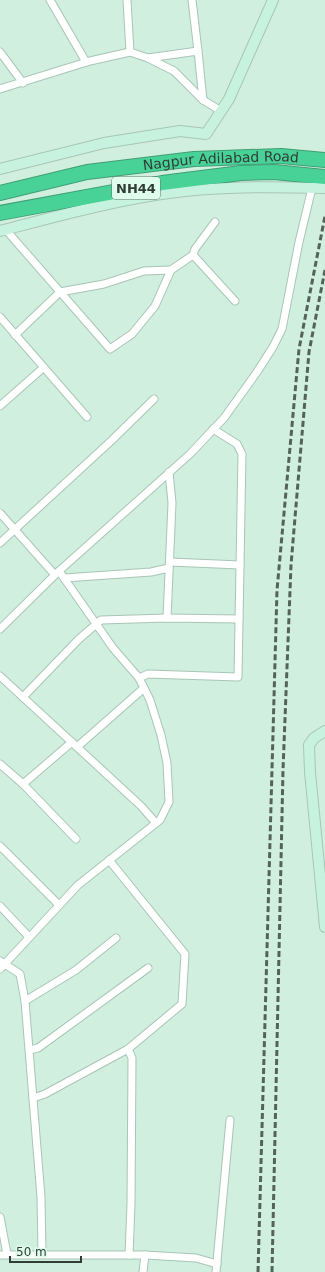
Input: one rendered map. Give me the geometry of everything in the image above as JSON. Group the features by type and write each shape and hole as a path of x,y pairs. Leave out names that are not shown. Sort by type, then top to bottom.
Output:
{"highway":[{"name":"Nagpur Adilabad Road","path":"0,193 87,172 194,158 281,156 325,160"},
{"name":"Nagpur Adilabad Road","path":"0,213 162,184 241,173 274,172 325,177"}],"street":[{"path":"50,0 86,62"},
{"path":"127,0 130,52"},
{"path":"192,0 203,100"},
{"path":"0,169 104,143 180,131 206,134 229,99 274,0"},
{"path":"148,58 198,51"},
{"path":"0,52 23,83"},
{"path":"0,89 86,62 130,52 148,58 174,72 203,100 221,111"},
{"path":"170,270 155,306 132,334 110,349 3,230 103,204 185,191 279,187 325,188"},
{"path":"0,628 57,573 190,454 224,418 257,372 274,348 282,329 298,242 312,188"},
{"path":"15,335 60,292 104,284 144,271 170,270 193,255 195,249 215,222"},
{"path":"193,255 235,301"},
{"path":"0,317 87,418"},
{"path":"0,406 43,368"},
{"path":"0,543 111,441 154,399"},
{"path":"139,678 148,674 238,676 242,454 237,444 213,429"},
{"path":"167,618 172,503 169,472"},
{"path":"0,513 57,573 64,578 113,648 139,678 161,735 167,763 170,802 160,820 78,885 1,965 20,974 25,1001 41,1197 42,1254"},
{"path":"64,578 151,572 170,565 240,565"},
{"path":"23,697 101,620 167,618 239,620"},
{"path":"0,676 142,806 156,823"},
{"path":"23,784 144,688"},
{"path":"325,731 314,738 309,745 310,772 323,873 325,927"},
{"path":"0,764 23,784 76,839"},
{"path":"0,846 60,905"},
{"path":"33,1098 45,1094 128,1049 182,1004 184,954 109,860"},
{"path":"0,906 29,937"},
{"path":"25,1001 76,970 116,938"},
{"path":"30,1050 38,1048 148,968"},
{"path":"128,1049 132,1058 131,1204 129,1255"},
{"path":"0,1217 4,1255 144,1255 196,1258 216,1268 230,1120"},
{"path":"143,1272 144,1255"}],"railway":[{"path":"258,1272 277,590 299,349 325,216"},
{"path":"272,1272 283,770 291,565 309,352 325,270"}]}
